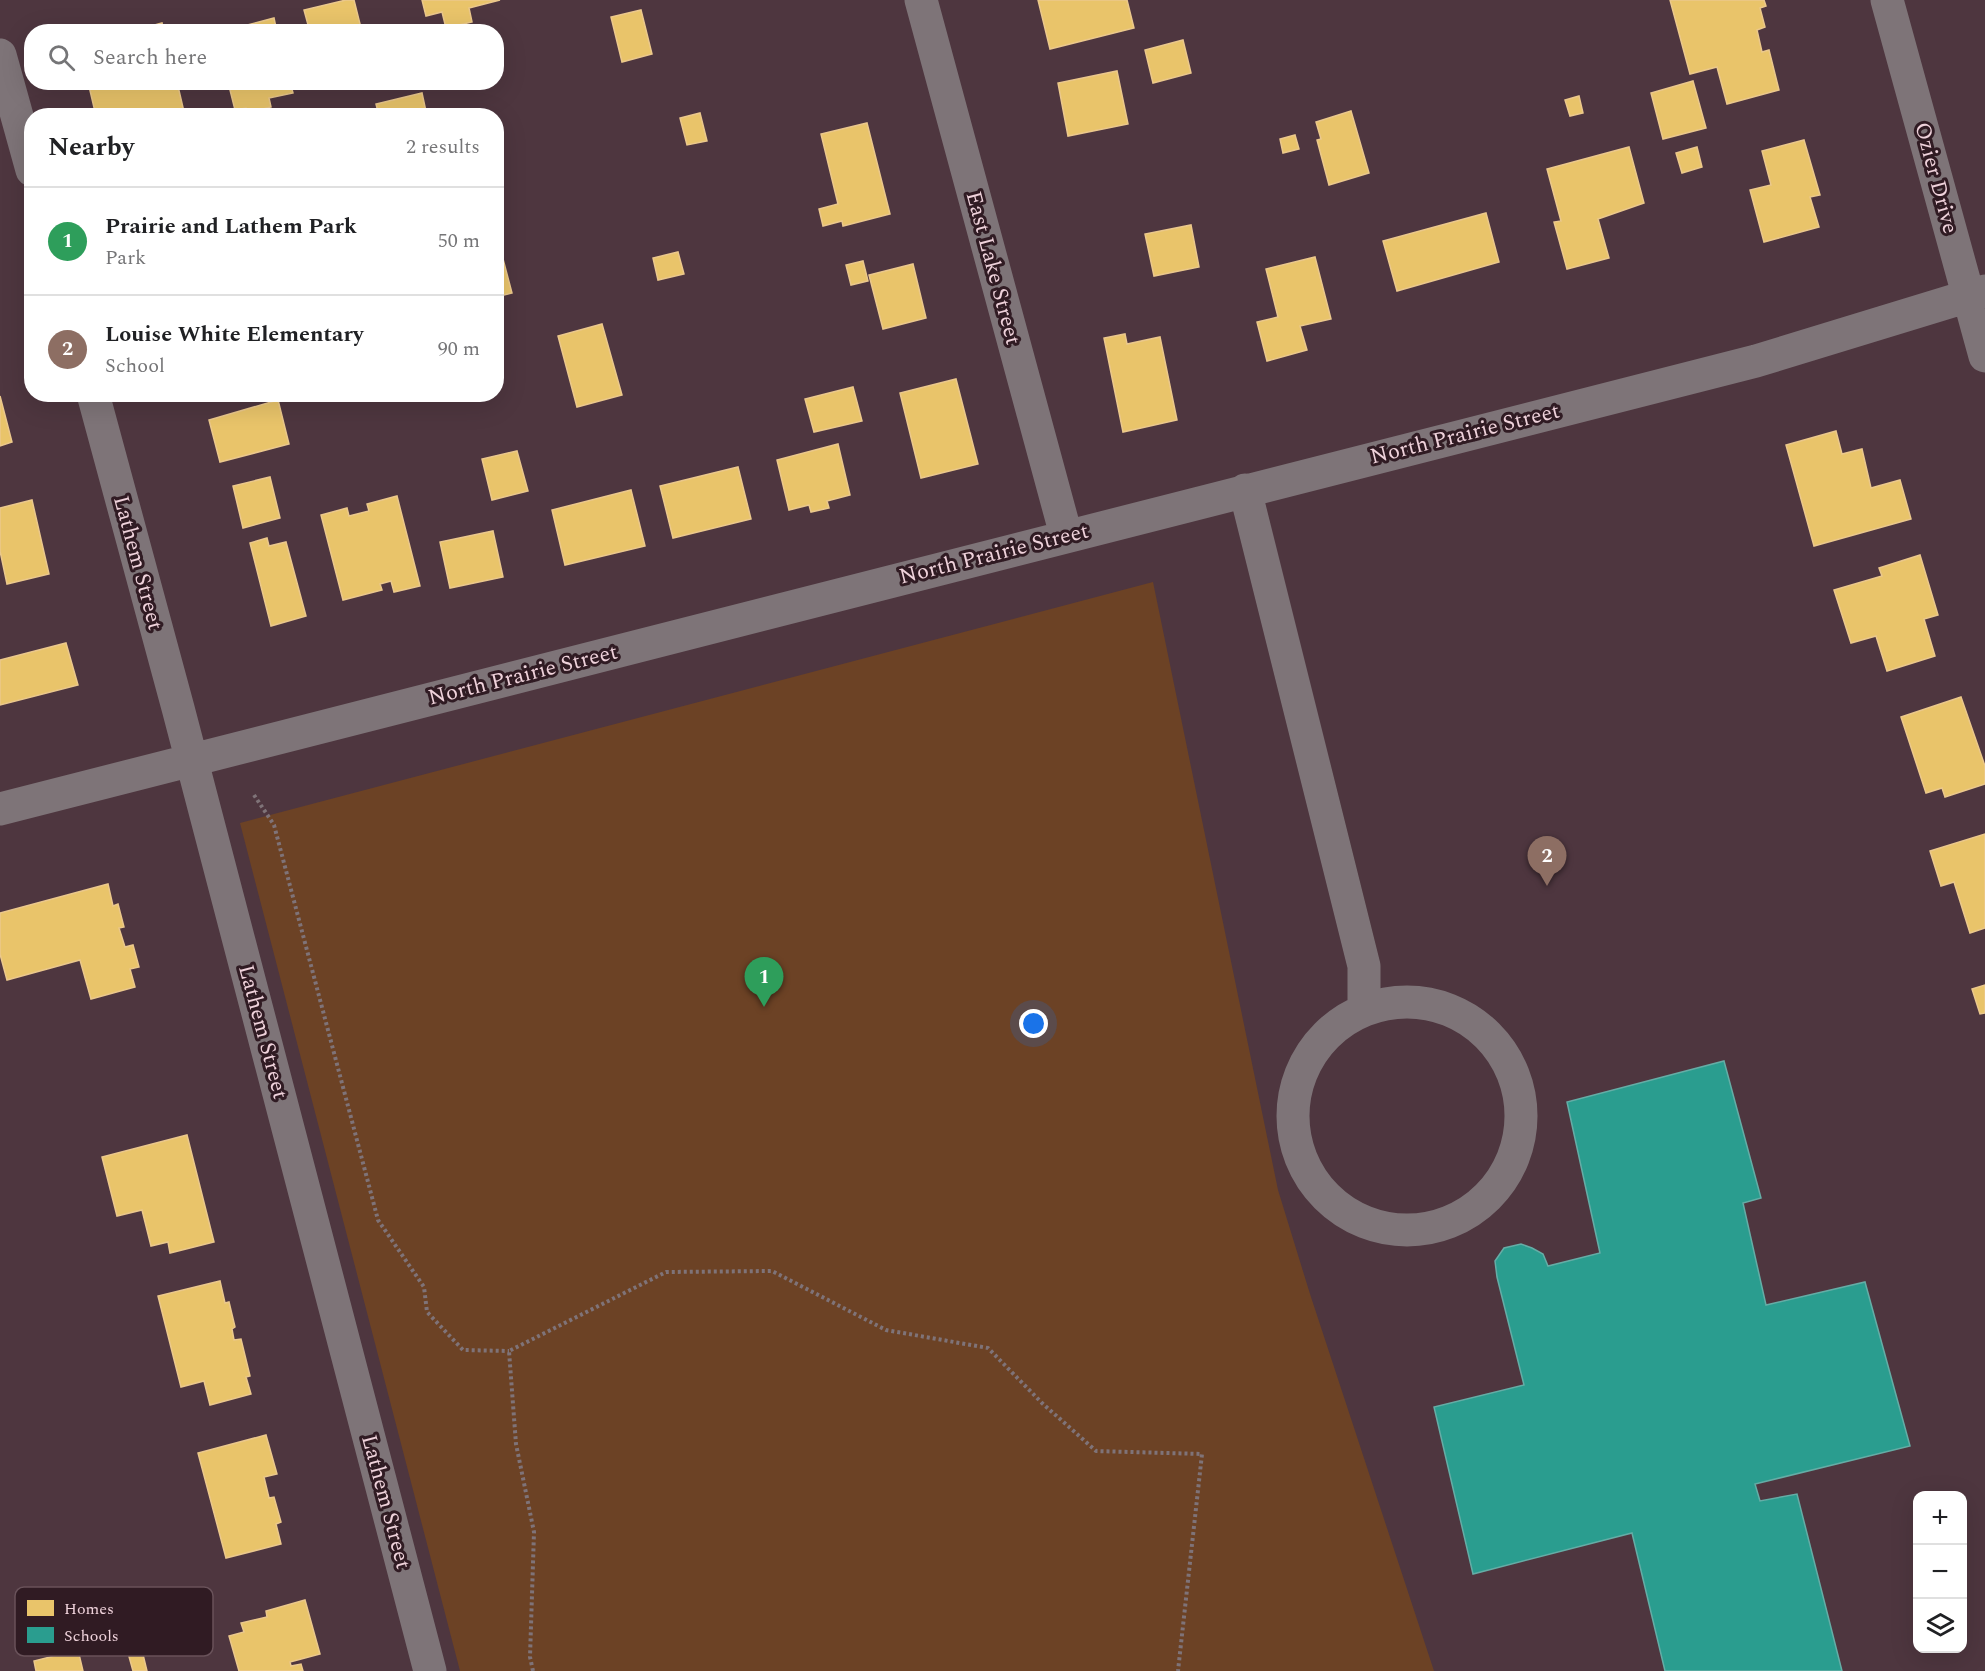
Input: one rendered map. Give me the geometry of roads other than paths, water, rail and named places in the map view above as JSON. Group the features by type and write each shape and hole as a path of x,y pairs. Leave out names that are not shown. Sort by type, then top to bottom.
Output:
{"street":[{"name":"East Lake Street","path":"921,0 1066,535"},
{"name":"Ozier Drive","path":"1887,0 1977,293 1985,356"},
{"path":"0,55 24,141"},
{"name":"North Prairie Street","path":"0,809 1066,535 1756,361 1977,293"},
{"name":"Lathem Street","path":"95,402 192,760 430,1671"},
{"path":"1245,490 1364,966 1364,1010"},
{"path":"1413,1002 1437,1006 1460,1015 1480,1029 1499,1048 1512,1071 1519,1097 1521,1123 1516,1149 1506,1173 1484,1200 1470,1212 1446,1224 1412,1230 1395,1230 1370,1225 1347,1213 1327,1198 1311,1178 1300,1155 1294,1131 1293,1106 1299,1080 1309,1058 1324,1038 1342,1022 1364,1010 1388,1003 1413,1002"}],"place":[{"name":"Louise White Elementary","path":"1547,886"},
{"name":"Prairie and Lathem Park","path":"764,1007"}]}
